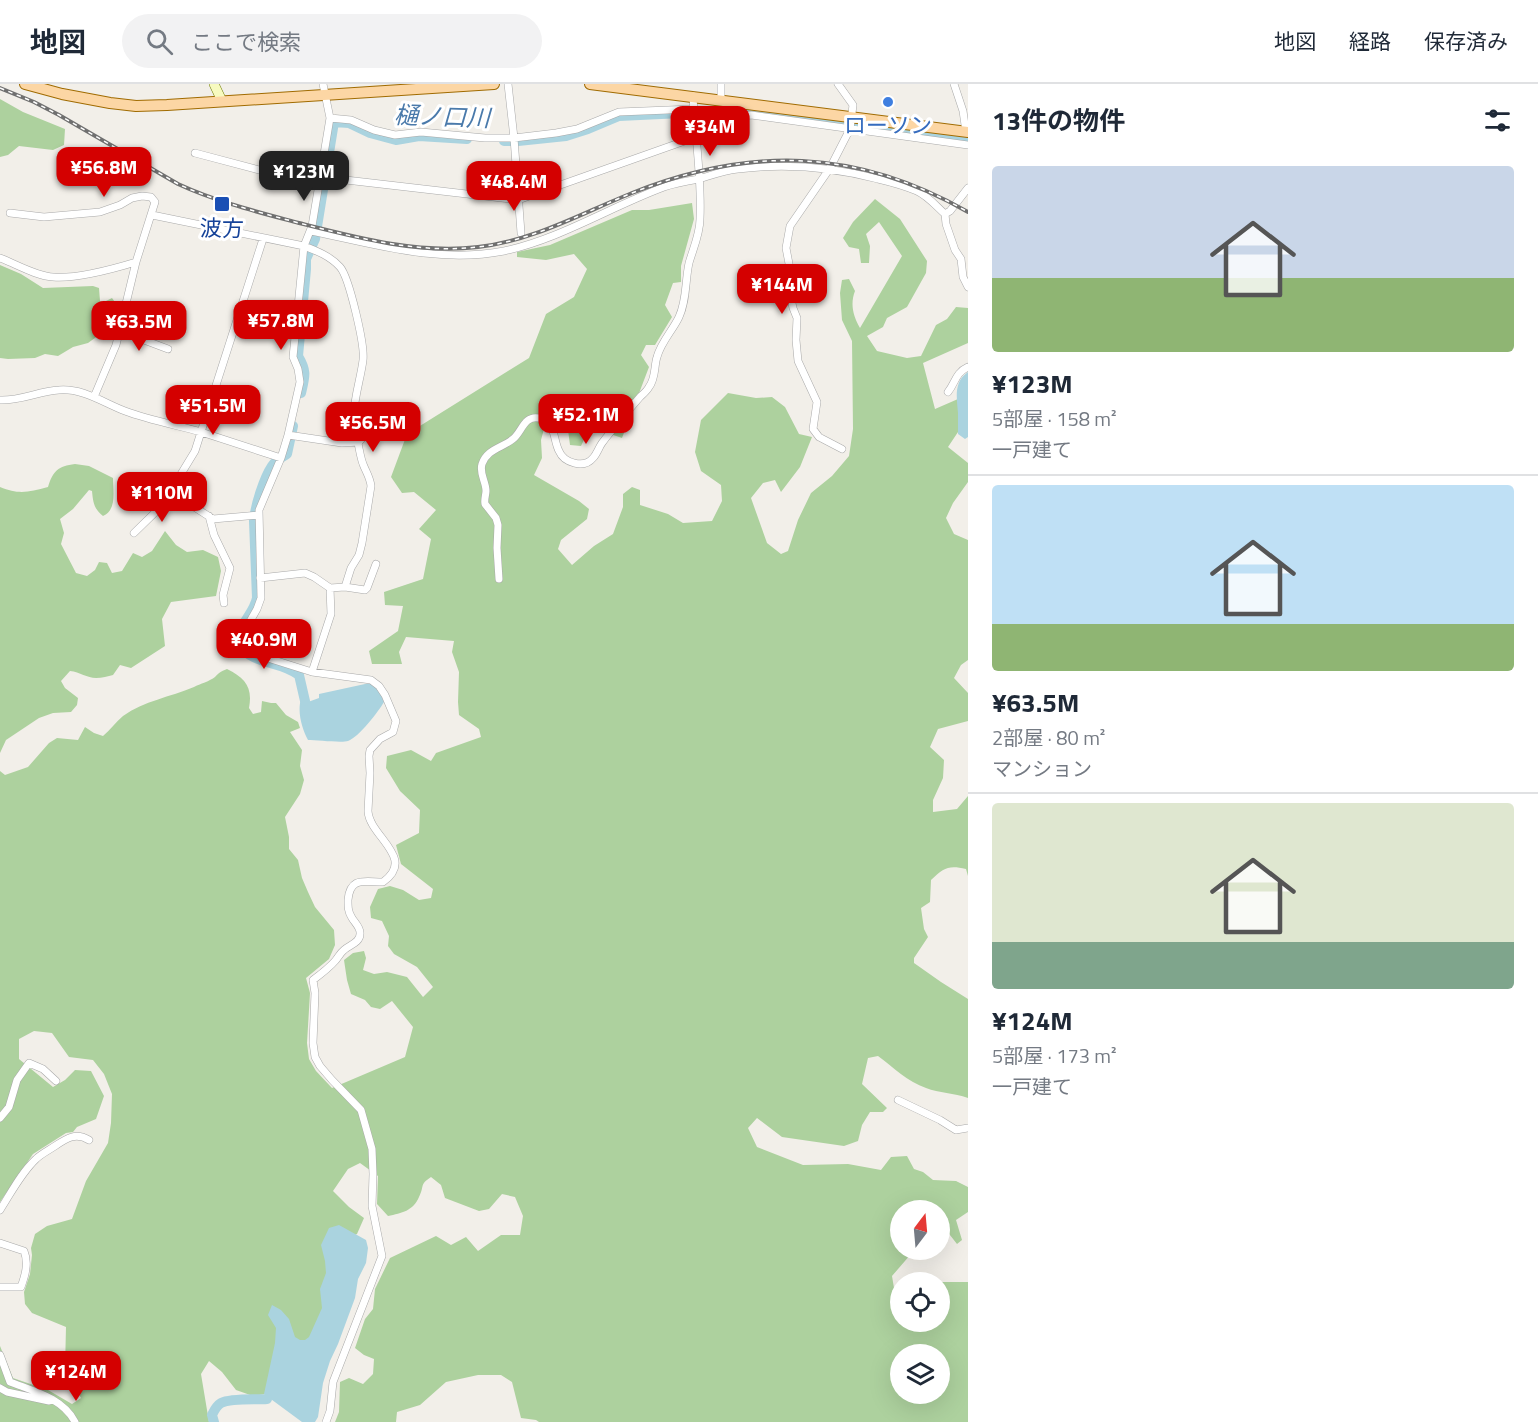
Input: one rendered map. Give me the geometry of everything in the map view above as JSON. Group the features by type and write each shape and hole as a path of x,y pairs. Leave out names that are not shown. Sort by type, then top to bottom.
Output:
{"main road":[{"path":"25,84 87,99 136,105 222,101 324,90 494,84"},
{"path":"214,84 222,101"},
{"path":"590,84 967,132"}],"street":[{"path":"508,84 521,233"},
{"path":"721,84 721,100"},
{"path":"838,84 853,105 850,129 830,168 790,226 786,248 791,274 787,279 797,318 798,361 817,402 813,429 819,437 842,449"},
{"path":"954,84 967,132"},
{"path":"324,90 330,118 311,231 304,246 293,357 300,382 281,458 259,510 261,598 240,639 249,652 259,656 312,672 371,680 385,695 396,721 393,732 380,739 370,750 368,811 368,816 392,852 395,866 383,882 353,884 348,909 361,933 359,938 342,951 335,961 313,980 315,1057 332,1080 361,1110 372,1149 372,1206 382,1257 333,1382 330,1412 326,1422"},
{"path":"500,579 497,548 498,525 496,518 485,504 486,491 481,469 482,462 491,452 514,438 526,421 538,417 550,425 558,451 563,457 579,464 587,463 594,458 600,445 650,386 661,348 680,315 700,221 693,96"},
{"path":"330,118 351,120 374,130 395,135 421,132 485,138 514,138 577,129 619,112 693,109"},
{"path":"694,118 751,115 968,145"},
{"path":"320,177 518,200 696,137"},
{"path":"195,153 319,186"},
{"path":"311,231 404,252 429,255 452,256 502,251 544,240 665,187 699,178 736,169 775,166 830,168 876,178 918,192 930,200 945,214 945,224 961,259 963,277 968,287"},
{"path":"945,214 968,188"},
{"path":"10,213 44,217 100,212 142,196 151,197 155,202 136,262 117,345 94,397"},
{"path":"152,215 304,246 319,251 342,268 363,344 354,415 362,462 370,478 371,486 359,555 351,568 345,587"},
{"path":"134,533 174,494 181,474 195,451 263,239"},
{"path":"0,258 54,278 110,270 136,262"},
{"path":"120,331 168,349"},
{"path":"948,392 956,376 968,367"},
{"path":"0,400 59,390 73,391 94,397 126,411 281,458"},
{"path":"288,435 342,443 359,442 371,428 381,424"},
{"path":"174,494 213,519 259,515"},
{"path":"209,516 214,534 230,568 223,595 224,603"},
{"path":"260,578 305,573 330,588 345,587 364,590 368,588 376,564"},
{"path":"312,672 331,614 330,588"},
{"path":"0,1118 9,1107 17,1080 29,1063 43,1070 56,1081"},
{"path":"898,1100 956,1130 968,1128"},
{"path":"0,1209 37,1158 66,1138 75,1135 89,1140"},
{"path":"0,1243 24,1251 27,1257 21,1287 0,1287"},
{"path":"0,1355 10,1382 46,1396 64,1408 75,1422"},
{"path":"0,1388 8,1392 54,1402"}],"green space":[{"path":"0,99 23,112 65,129 64,145 53,150 19,146 8,155 0,157"},
{"path":"875,199 900,219 927,261 926,273 907,307 887,318 883,327 867,336 877,351 907,358 921,356 936,325 947,319 956,307 968,308 968,343 923,363 935,409 958,399 960,429 948,447 968,463 968,482 953,503 946,518 954,534 968,540 968,660 961,665 954,678 968,693 968,721 938,729 930,747 944,760 943,778 933,800 933,812 957,809 968,796 968,876 966,869 955,867 943,870 931,880 930,902 921,908 924,929 928,937 914,958 914,963 968,999 968,1098 919,1085 878,1056 868,1058 862,1084 887,1108 883,1112 870,1112 862,1125 858,1141 844,1146 782,1137 757,1118 748,1128 757,1147 803,1165 848,1164 881,1170 891,1157 907,1156 914,1169 923,1172 933,1180 956,1181 968,1187 968,1212 956,1220 962,1240 957,1244 950,1235 950,1200 890,1200 890,1260 906,1260 895,1272 890,1272 890,1332 950,1332 950,1282 968,1282 968,1422 539,1422 521,1418 512,1382 501,1375 478,1375 446,1382 420,1405 397,1412 396,1422 335,1422 339,1412 340,1382 349,1378 363,1384 373,1374 374,1359 355,1348 365,1319 373,1309 375,1289 390,1258 436,1236 451,1245 466,1237 478,1251 501,1235 520,1235 523,1216 515,1197 502,1194 489,1209 479,1211 445,1198 441,1185 431,1177 424,1184 414,1205 388,1216 377,1204 378,1176 360,1163 348,1169 333,1191 364,1218 357,1234 341,1241 331,1306 273,1393 253,1396 236,1390 222,1372 209,1361 201,1374 209,1422 0,1422 0,1346 13,1378 48,1390 72,1404 81,1398 65,1368 66,1327 32,1313 25,1304 24,1292 30,1274 31,1248 35,1234 47,1226 72,1219 86,1181 108,1143 112,1094 104,1074 93,1060 69,1057 52,1033 34,1031 19,1039 19,1059 53,1087 75,1070 91,1071 104,1096 96,1119 77,1127 73,1132 66,1133 33,1154 0,1202 0,771 5,775 28,767 49,743 57,738 78,740 85,727 103,736 131,711 208,681 227,669 239,676 249,689 249,708 253,714 261,712 262,701 276,703 286,715 298,722 300,728 290,732 302,750 300,766 304,780 300,794 285,817 289,849 298,860 302,878 315,907 334,930 335,945 329,959 306,978 310,993 307,1043 309,1059 316,1071 332,1088 405,1057 413,1027 392,1001 380,1009 371,1007 365,1000 351,994 344,960 353,953 364,951 366,958 363,970 374,974 387,972 407,977 423,997 433,987 417,967 394,954 388,946 389,936 382,921 371,918 370,907 378,889 390,886 403,890 419,900 431,898 433,889 401,864 396,845 419,833 420,810 400,791 386,768 387,756 411,750 431,761 436,753 481,737 479,729 459,715 459,672 452,652 454,641 406,637 399,652 402,664 372,664 369,651 398,631 403,606 385,605 384,592 423,579 431,539 419,529 436,510 414,492 402,493 391,477 407,434 529,358 546,314 574,297 587,269 574,254 546,260 517,257 517,252 550,245 632,210 649,210 692,203 694,219 681,266 681,282 673,283 665,305 672,317 655,345 646,345 641,355 649,367 622,438 590,427 581,446 570,445 568,430 558,423 544,429 541,440 542,458 534,475 589,509 587,519 561,540 558,549 572,565 594,546 613,534 623,507 623,494 632,487 640,490 640,505 668,514 683,523 712,521 722,501 721,485 701,471 695,452 701,420 728,393 756,398 772,397 785,407 799,434 812,437 800,467 781,492 775,480 763,483 751,498 767,543 781,554 788,551 798,520 811,493 832,476 849,456 853,429 852,341 842,320 840,293 842,280 849,279 855,291 853,310 860,328 902,256 879,222 866,234 870,246 869,263 861,263 859,249 849,247 843,238 853,222"},
{"path":"0,265 21,274 43,288 93,286 99,288 100,301 104,302 112,298 117,305 117,311 110,317 99,335 88,343 73,347 58,356 45,354 35,358 0,358"},
{"path":"75,464 89,466 113,478 114,494 110,509 103,516 96,508 92,491 89,490 73,509 60,519 64,533 61,544 76,573 87,576 95,570 99,562 107,563 112,573 122,571 133,553 142,557 152,551 165,531 176,545 187,552 203,550 218,557 221,571 216,596 171,602 162,619 165,646 131,668 120,665 113,675 98,678 70,671 61,681 65,688 78,698 77,705 71,712 53,713 39,718 6,740 0,753 0,487 24,492 48,487 57,470"}],"water":[{"path":"744,107 968,136 968,142 744,113 697,116 697,110"},
{"path":"968,372 968,437 965,439 958,434 957,391 960,381"},
{"path":"371,683 379,690 384,702 357,735 345,742 308,740 301,720 301,699 307,698 308,702 319,698 319,694"},
{"path":"339,1225 366,1240 368,1248 366,1263 358,1279 355,1298 323,1383 318,1417 315,1422 302,1422 264,1394 276,1328 268,1315 272,1305 281,1310 289,1319 295,1337 305,1340 309,1337 322,1308 320,1289 326,1273 321,1245 329,1228"}],"waterway":[{"name":"樋ノ口川","path":"504,141 566,136 619,116 703,112"},
{"name":"樋ノ口川","path":"301,393 304,374 298,356 306,259 315,239 334,122 349,123 370,133 396,140 419,136 467,139"},
{"name":"樋ノ口川","path":"293,426 287,454 272,466 258,500 254,521 257,598 240,631 237,643 251,656 299,675 305,701"},
{"path":"214,1422 212,1415 221,1403 267,1399"}],"railway":[{"path":"0,88 34,102 178,184 208,196 321,229 411,246 456,249 498,244 538,233 632,193 676,178 719,167 761,161 802,161 844,165 885,175 926,191 968,212"}],"place":[{"name":"ローソン","path":"888,102"},
{"name":"波方","path":"222,204"}]}
